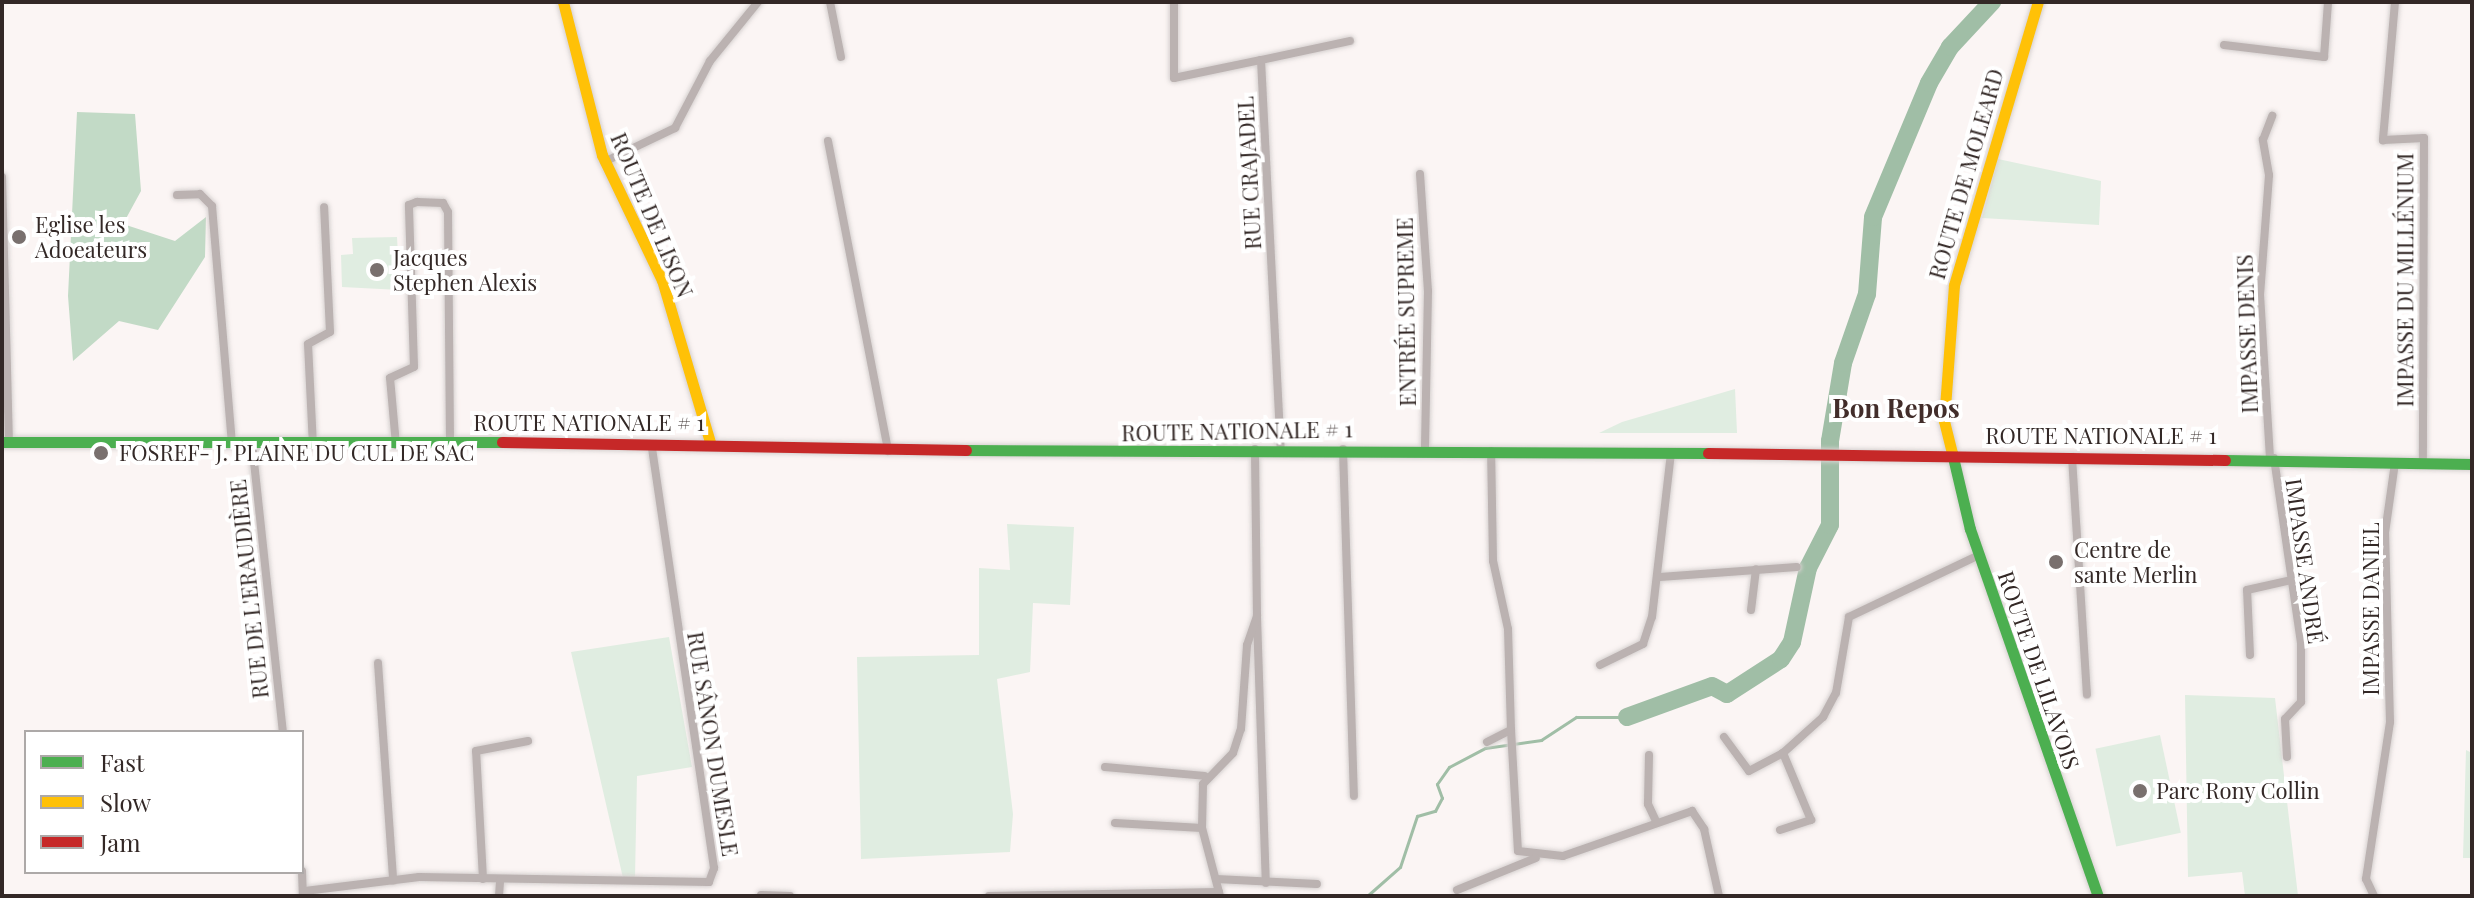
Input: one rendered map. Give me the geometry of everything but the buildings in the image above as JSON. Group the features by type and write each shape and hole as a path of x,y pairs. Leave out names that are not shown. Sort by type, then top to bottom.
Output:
{"main road":[{"name":"ROUTE DE LISON","path":"563,2 604,162 662,280 710,442"},
{"name":"ROUTE DE MOLEARD","path":"1951,454 1944,421 1954,285 2038,2"},
{"name":"ROUTE NATIONALE # 1","path":"5,442 252,443 313,447 450,444 652,446 710,442 888,451 1425,449 2272,458 2472,464"},
{"name":"ROUTE DE LILAVOIS","path":"1951,454 1979,555 2098,896"}],"street":[{"path":"604,162 675,128 710,61 758,2"},
{"path":"830,2 841,57"},
{"name":"RUE CRAJADEL","path":"1174,2 1174,78 1261,60 1281,449"},
{"path":"2224,45 2324,57 2328,2"},
{"name":"IMPASSE DU MILLÉNIUM","path":"2395,2 2383,140 2424,138 2423,463"},
{"path":"1261,60 1350,41"},
{"name":"IMPASSE DENIS","path":"2272,116 2263,140 2269,175 2260,295 2272,458"},
{"path":"828,141 888,451"},
{"name":"ENTRÉE SUPREME","path":"1420,174 1428,291 1425,449"},
{"path":"2,177 5,442"},
{"path":"177,195 200,194 212,206 232,444"},
{"path":"396,446 390,378 414,367 409,205 417,202 443,203 448,212 450,444"},
{"path":"313,447 308,344 330,332 324,207"},
{"name":"RUE DE L'ERAUDIÈRE","path":"252,443 283,730"},
{"name":"RUE SÂNON DUMESLE","path":"304,894 393,880 483,879 683,885 709,882 714,868 652,446"},
{"path":"1255,449 1266,883"},
{"path":"1343,449 1354,796"},
{"path":"1491,451 1493,561 1508,629 1518,851 1516,869"},
{"path":"1600,665 1643,644 1660,577 1671,452"},
{"path":"2072,457 2087,695"},
{"name":"IMPASSE ANDRÉ","path":"2272,458 2291,580 2301,702 2285,719 2287,757"},
{"name":"IMPASSE DANIEL","path":"2374,896 2366,879 2385,755 2385,533 2395,463"},
{"path":"1724,737 1749,771 1783,753 1823,717 1836,693 1849,617 1979,555"},
{"path":"1660,577 1797,567"},
{"path":"1751,610 1756,569"},
{"path":"2250,655 2246,592 2291,580"},
{"path":"989,896 1219,894 1202,828 1205,776 1238,743 1247,645 1257,616"},
{"path":"378,663 393,880"},
{"path":"1487,742 1511,730"},
{"path":"483,879 476,751 528,741"},
{"path":"1780,830 1811,820 1783,753"},
{"path":"1649,755 1648,804 1656,821"},
{"path":"1105,767 1205,776"},
{"path":"1457,890 1516,869 1536,858 1563,856 1656,821 1692,811 1700,817 1719,896"},
{"path":"1115,823 1202,828"},
{"path":"1518,851 1536,858"},
{"path":"302,874 304,894"},
{"path":"1216,879 1317,884"},
{"path":"499,896 500,880"},
{"path":"683,885 685,896"},
{"path":"761,895 790,896"}],"shaded area":[{"path":"1998,159 2101,181 2099,225 1982,218"},
{"name":"Jacques Stephen Alexis","path":"397,237 400,290 342,287 341,255 353,254 352,238"},
{"path":"1735,389 1737,433 1599,433 1622,422"},
{"path":"1007,524 1074,527 1070,605 1033,603 1030,672 997,679 1013,814 1010,852 861,859 857,657 979,655 979,568 1010,570"},
{"path":"669,637 692,767 637,776 635,878 623,878 571,652"},
{"path":"2185,695 2275,698 2298,896 2245,896 2242,872 2188,877"},
{"name":"Parc Rony Collin","path":"2160,735 2181,833 2116,847 2095,749"},
{"path":"2466,750 2472,753 2472,858 2463,858"}],"green space":[{"path":"77,112 135,114 141,191 123,224 175,241 206,217 205,257 158,330 119,321 73,361 68,296"}],"waterway":[{"path":"1627,717 1712,686 1727,694 1781,659 1792,642 1808,568 1830,525 1830,441 1843,363 1867,294 1873,217 1929,83 1950,47 1992,2"},
{"path":"1367,896 1400,867 1417,816 1435,811 1442,798 1437,784 1449,767 1485,748 1541,740 1576,717 1627,717"}],"traffic: fast":[{"path":"2,442 502,442"},
{"path":"966,450 1708,453"},
{"path":"1952,453 1970,529 2098,896"},
{"path":"2225,460 2472,464"}],"traffic: slow":[{"path":"563,2 602,155 662,280 710,442"},
{"path":"1952,453 1944,421 1954,285 2038,2"}],"traffic: jam":[{"path":"502,442 966,450"},
{"path":"1708,453 2225,460"}],"place":[{"name":"Eglise les Adoeateurs","path":"19,237"},
{"name":"Jacques Stephen Alexis","path":"377,270"},
{"name":"FOSREF- J. PLAINE DU CUL DE SAC","path":"101,453"},
{"name":"Centre de sante Merlin","path":"2056,562"},
{"name":"Parc Rony Collin","path":"2140,791"}],"district":[{"name":"Bon Repos","path":"1896,408"}]}
